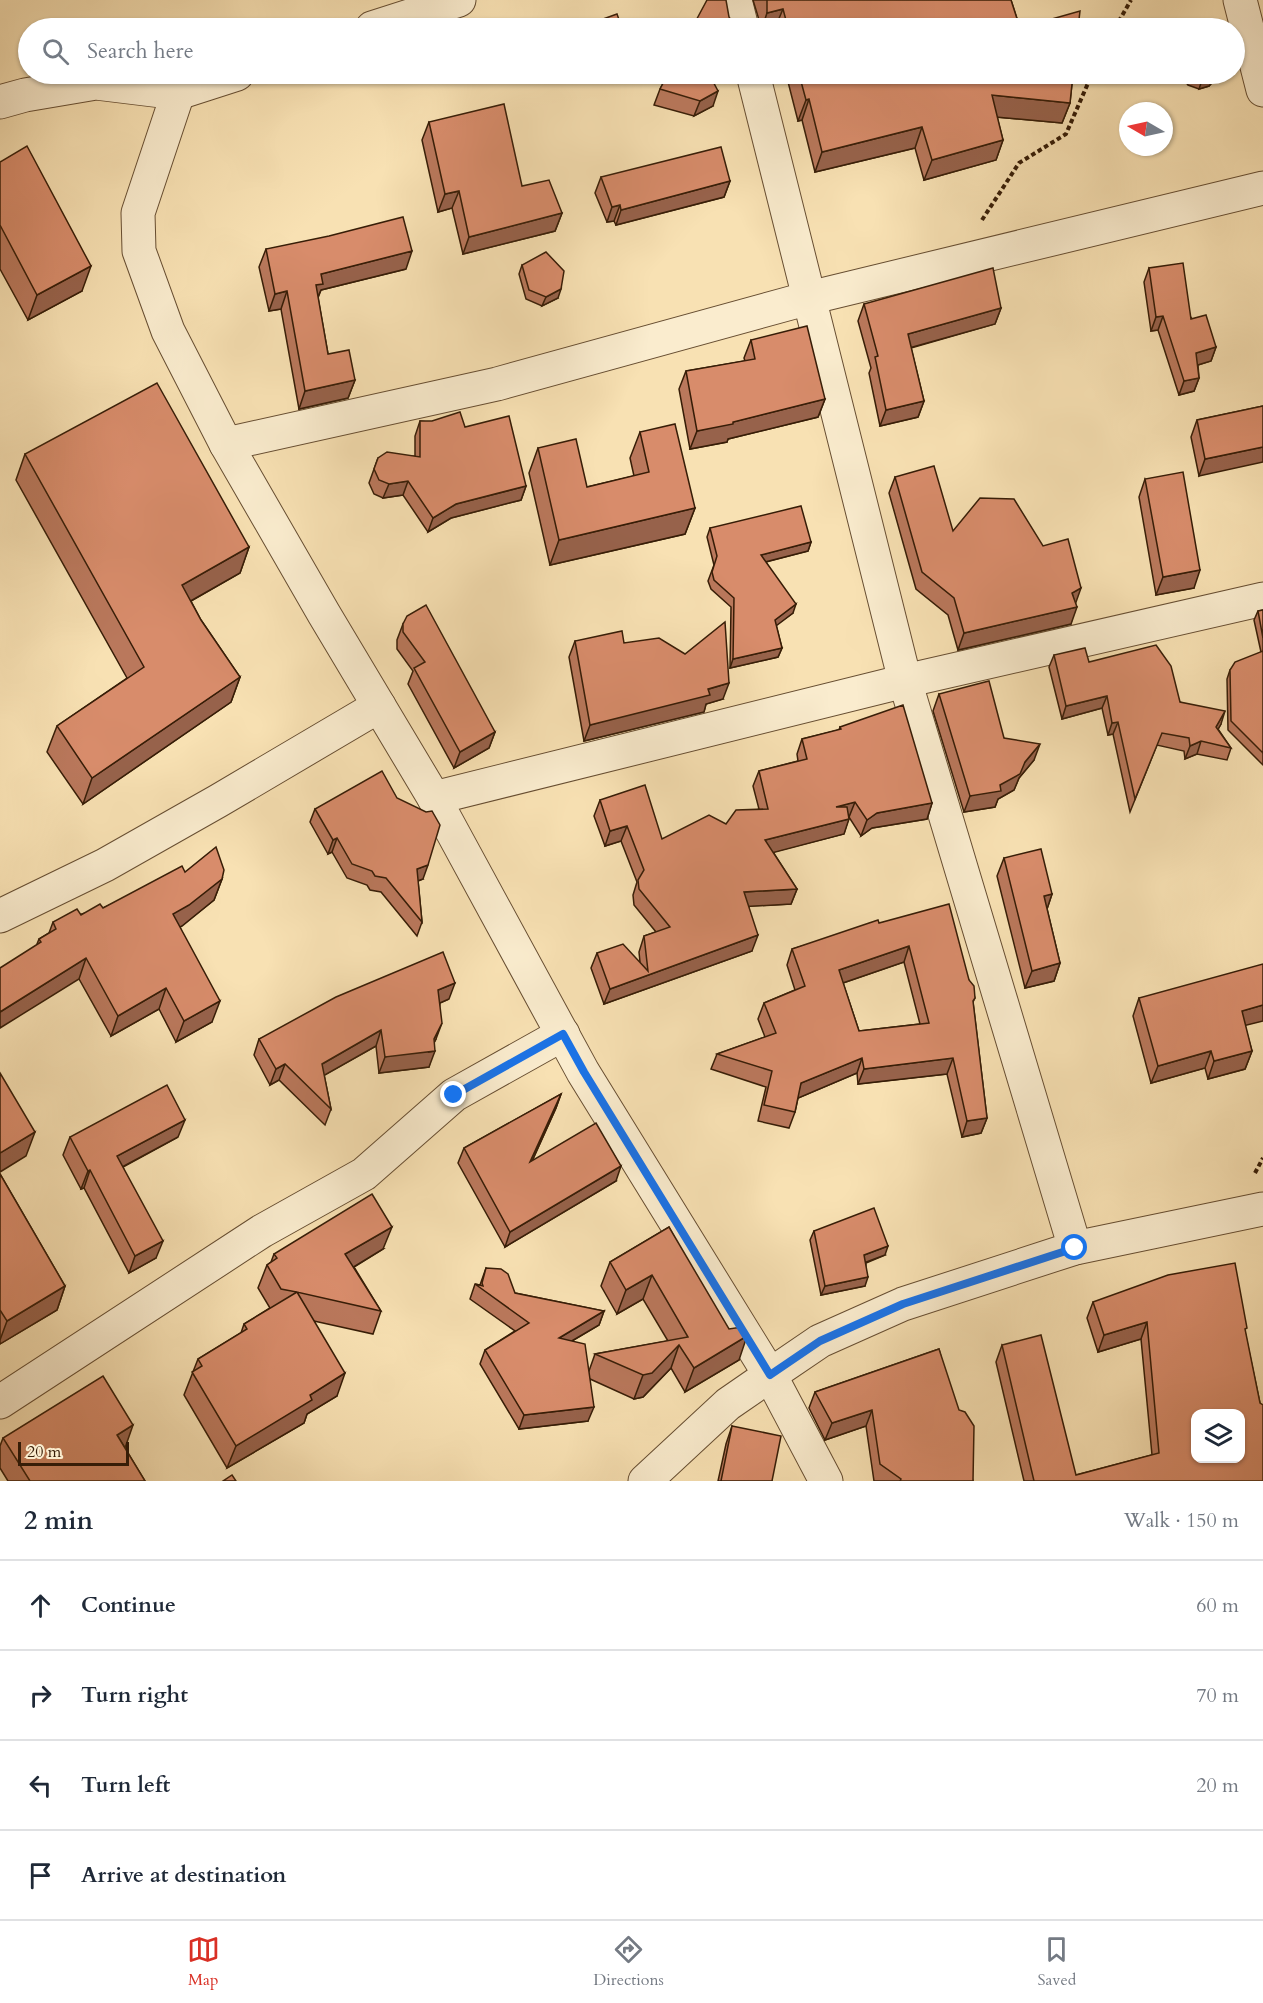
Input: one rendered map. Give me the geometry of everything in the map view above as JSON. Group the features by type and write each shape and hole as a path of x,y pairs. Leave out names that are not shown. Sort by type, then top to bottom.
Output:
{"street":[{"path":"403,18 459,0"},
{"path":"735,0 740,18"},
{"path":"1240,0 1245,18"},
{"path":"1245,20 1263,90"},
{"path":"0,102 25,95 90,84"},
{"path":"104,84 178,93 206,84"},
{"path":"756,84 905,681 1075,1248"},
{"path":"178,93 138,213 139,251 168,331 226,444 434,798 584,1072 770,1375 826,1481"},
{"path":"226,444 497,384 809,298 1263,188"},
{"path":"434,798 905,681 1263,599"},
{"path":"0,916 105,865 379,706"},
{"path":"0,1402 262,1231 364,1174 454,1095 563,1034"},
{"path":"645,1481 651,1478 728,1404 770,1375 820,1341 903,1304 1075,1248 1263,1209"}],"path":[{"path":"1121,18 1131,0"},
{"path":"953,263 1019,164 1066,134 1088,84"}],"building":[{"path":"707,0 726,0 730,18 697,18"},
{"path":"767,0 1011,0 1017,18 785,18 783,9 767,13"},
{"path":"1080,11 1079,18 1055,18"},
{"path":"617,14 618,18 606,18"},
{"path":"663,84 714,84 718,91 700,101 660,89"},
{"path":"802,84 1072,84 1070,103 992,95 1003,140 932,160 922,127 822,152 809,99 806,100"},
{"path":"504,104 522,186 549,180 562,213 469,237 459,191 445,194 429,122"},
{"path":"27,146 91,266 37,295 0,225 0,162"},
{"path":"721,147 730,181 621,210 620,205 612,207 601,177"},
{"path":"403,217 412,251 321,274 323,284 316,285 328,354 349,350 355,380 305,391 287,291 275,294 266,249"},
{"path":"546,252 564,271 561,289 546,297 529,290 522,265"},
{"path":"1183,263 1191,319 1206,315 1216,347 1196,353 1199,378 1184,381 1163,316 1156,317 1149,268"},
{"path":"993,268 1001,308 908,334 924,401 886,410 875,357 878,356 864,304"},
{"path":"807,326 825,399 733,422 733,424 697,431 686,371 755,359 751,340"},
{"path":"157,383 249,547 182,585 201,620 240,677 92,778 57,726 144,667 25,454"},
{"path":"1263,406 1263,447 1205,459 1197,420"},
{"path":"460,412 465,427 509,416 526,486 456,504 433,518 408,481 389,484 379,480 374,469 378,458 387,452 420,457 420,421 432,421"},
{"path":"675,424 695,508 559,540 538,448 576,439 587,487 649,472 640,432"},
{"path":"934,466 953,531 980,498 1014,499 1043,546 1068,539 1081,588 1072,593 1077,607 964,633 954,598 922,572 895,477"},
{"path":"1183,472 1200,570 1163,577 1145,479"},
{"path":"801,506 811,542 761,555 796,604 775,620 782,648 733,659 734,598 714,580 712,572 717,556 710,528"},
{"path":"426,605 495,732 460,752 414,668 425,662 403,632 403,624 407,616"},
{"path":"1263,610 1263,638 1258,611"},
{"path":"725,622 729,683 708,689 710,695 590,725 575,641 622,631 624,643 659,638 685,654"},
{"path":"1156,645 1171,666 1180,702 1225,711 1216,727 1231,748 1201,741 1190,746 1189,738 1162,733 1135,799 1118,722 1112,723 1107,696 1066,706 1054,655 1085,648 1089,662"},
{"path":"1263,651 1263,753 1231,721 1230,670 1235,662"},
{"path":"989,681 1004,738 1040,744 1025,762 1020,774 1000,785 1001,791 970,796 939,694"},
{"path":"903,705 932,803 877,813 867,820 855,802 836,807 847,807 849,819 765,840 797,889 744,892 758,935 610,989 597,953 623,944 648,971 644,936 670,927 639,889 638,880 644,870 627,826 610,831 600,800 645,785 662,839 709,815 726,824 736,810 768,809 759,771 807,759 802,739 841,729 840,727"},
{"path":"382,771 397,798 426,812 432,811 440,825 428,865 417,869 422,922 386,878 375,876 372,871 352,864 337,838 333,840 315,809"},
{"path":"216,847 224,870 222,879 189,905 173,914 220,1001 184,1021 166,988 118,1016 86,958 0,1012 0,968 41,942 39,939 56,929 53,922 77,909 81,915 100,904 103,908 182,866 185,872"},
{"path":"1041,849 1052,894 1044,896 1060,963 1032,971 1004,858"},
{"path":"949,904 969,980 974,986 973,1001 987,1118 967,1121 953,1058 864,1069 862,1058 801,1083 795,1112 764,1105 772,1071 717,1054 776,1033 764,1003 805,986 792,949 878,920 879,923","holes":["909,946 929,1023 859,1031 839,970"]},
{"path":"443,952 455,983 438,990 442,1023 434,1039 435,1051 385,1057 381,1030 322,1064 331,1109 285,1064 276,1069 259,1039 336,997"},
{"path":"1263,964 1263,1005 1242,1011 1252,1051 1214,1061 1211,1051 1158,1066 1139,998"},
{"path":"0,1073 35,1132 0,1153"},
{"path":"167,1085 185,1120 117,1156 163,1241 135,1256 70,1137"},
{"path":"561,1094 530,1162 596,1123 621,1166 510,1232 464,1148"},
{"path":"0,1174 65,1286 7,1321 0,1310"},
{"path":"372,1194 392,1227 345,1254 381,1311 281,1289 267,1265 277,1258 274,1254"},
{"path":"874,1208 888,1246 864,1255 868,1277 825,1286 814,1231"},
{"path":"669,1227 729,1329 742,1327 747,1336 694,1368 679,1345 652,1373 643,1375 595,1354 688,1337 652,1275 626,1290 610,1262"},
{"path":"1235,1263 1247,1328 1245,1329 1260,1403 1263,1405 1263,1481 1034,1481 1002,1345 1041,1335 1076,1475 1159,1453 1147,1322 1104,1335 1093,1302 1168,1275"},
{"path":"486,1268 501,1269 508,1274 515,1293 604,1311 559,1338 585,1344 594,1407 524,1415 485,1350 529,1323 475,1284 483,1286"},
{"path":"297,1292 345,1373 310,1395 312,1400 236,1446 192,1372 202,1366 198,1359 247,1329 244,1324"},
{"path":"939,1349 959,1410 965,1412 974,1426 973,1481 900,1481 901,1479 880,1464 872,1410 832,1423 815,1392"},
{"path":"103,1376 133,1425 117,1435 145,1481 30,1481 3,1438"},
{"path":"732,1426 781,1436 772,1481 721,1481"},
{"path":"232,1475 236,1481 223,1481"}],"route":[{"path":"454,1095 563,1034 770,1375 820,1341 903,1304 1075,1248"}]}
